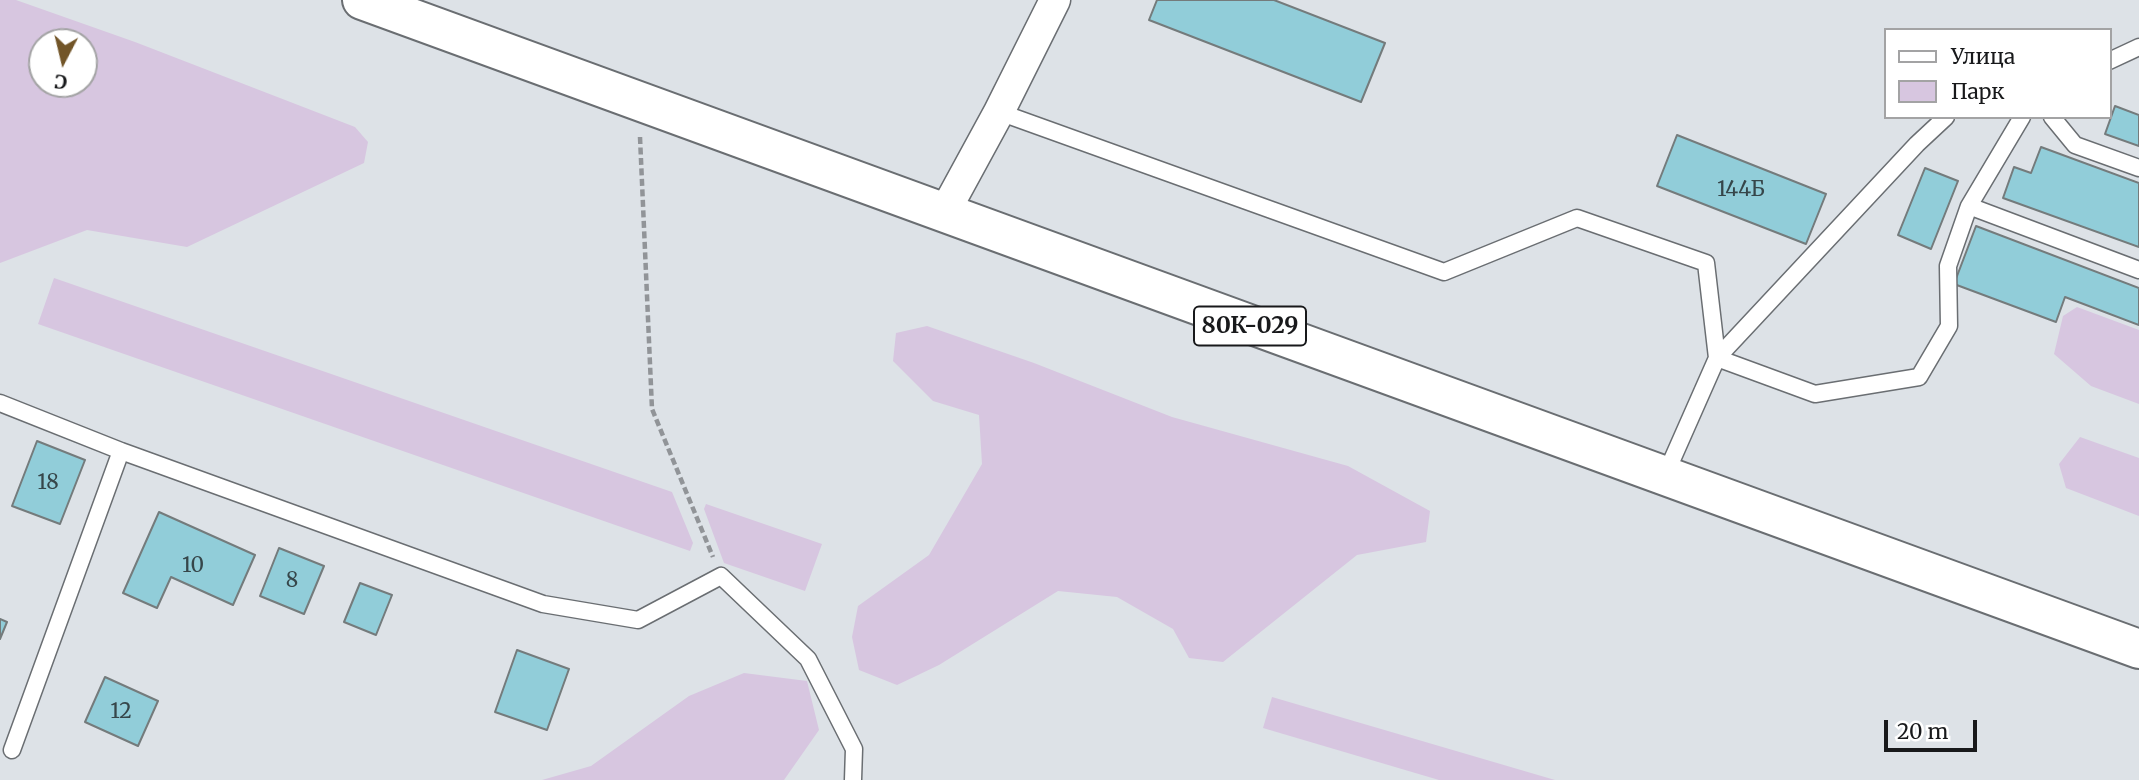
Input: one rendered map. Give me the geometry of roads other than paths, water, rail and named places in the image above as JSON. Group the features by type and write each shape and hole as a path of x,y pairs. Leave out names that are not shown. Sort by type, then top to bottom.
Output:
{"main road":[{"name":"80К-029","path":"362,0 1664,478 2139,649"}],"street":[{"path":"944,214 1055,0"}],"lane":[{"path":"2111,60 2139,47"},
{"path":"999,112 1444,272 1577,218 1706,263 1717,358"},
{"path":"1664,478 1717,358 1917,144 1944,119"},
{"path":"1717,358 1815,394 1919,377 1949,326 1948,266 1969,206 2021,119"},
{"path":"2054,119 2075,145 2139,168"},
{"path":"1969,206 2139,270"},
{"path":"0,404 121,451 543,604 638,620 721,576 808,659 855,749 853,780"},
{"path":"12,750 121,451"}]}
